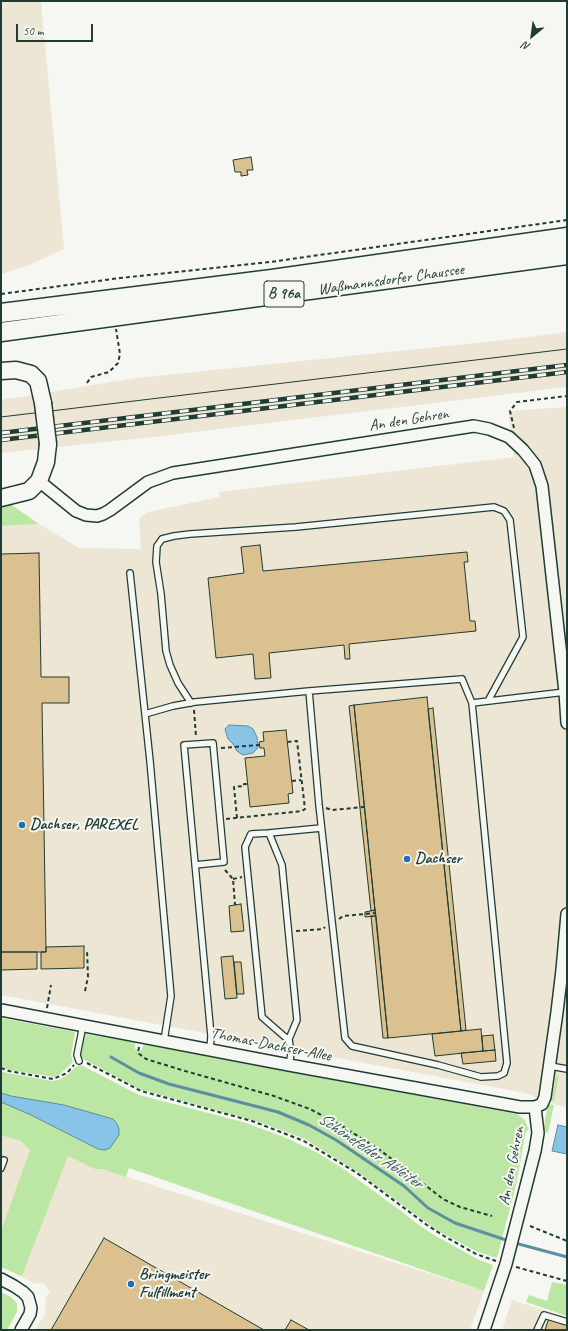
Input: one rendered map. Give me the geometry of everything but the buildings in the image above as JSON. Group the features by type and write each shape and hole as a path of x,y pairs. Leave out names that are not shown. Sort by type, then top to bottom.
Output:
{"main road":[{"name":"Waßmannsdorfer Chaussee","path":"1,313 272,279 567,237"},
{"name":"Waßmannsdorfer Chaussee","path":"1,332 567,255"}],"street":[{"path":"1,371 16,370 31,374 38,381 43,403 48,444 46,462 39,481 29,491 1,498"},
{"name":"An den Gehren","path":"39,481 76,511 86,515 97,516 110,510 148,482 173,473 474,426 489,429 509,438 523,450 535,465 542,486 565,692 567,723"},
{"name":"An den Gehren","path":"484,1330 508,1258 535,1151 538,1132 536,1107 542,1104 545,1096 550,1066 562,970 567,914"},
{"name":"Thomas-Dachser-Allee","path":"1,1010 289,1065 520,1106 536,1107"},
{"path":"1,1279 23,1292 28,1297 31,1308 30,1314 21,1330"}],"lane":[{"path":"192,703 178,683 166,651 161,594 156,562 157,546 162,539 190,534 296,527 494,507 504,511 510,520 523,637 488,701"},
{"path":"130,573 145,714 171,996 164,1040"},
{"path":"145,714 173,706 192,703 309,692 462,678 472,703 507,1063 504,1073 498,1076 481,1077 438,1065 352,1046 345,1038 321,828 309,692"},
{"path":"472,703 565,692"},
{"path":"195,865 224,862 213,743 184,745 195,865 211,1036 210,1050"},
{"path":"289,1039 262,1017 245,847 251,834 321,828"},
{"path":"269,833 282,865 297,1012 297,1020 289,1039 291,1054 289,1065"},
{"path":"79,1061 77,1055 83,1025"},
{"path":"550,1066 567,1069"},
{"path":"1,1168 4,1160"},
{"path":"536,1330 544,1315 567,1322"}],"path":[{"path":"1,294 120,278 270,262 567,220"},
{"path":"87,383 90,377 109,372 118,363 120,354 113,316"},
{"path":"509,438 514,427 510,410 517,402 567,396"},
{"path":"192,703 197,744"},
{"path":"220,820 302,811 305,809 297,741 288,742"},
{"path":"223,748 259,745"},
{"path":"292,780 301,780"},
{"path":"237,818 234,787 248,784"},
{"path":"304,800 332,810 364,807"},
{"path":"219,863 233,879 236,905"},
{"path":"85,991 88,977 87,950"},
{"path":"47,1008 51,985"},
{"path":"139,1048 138,1053 146,1059 185,1072 274,1096 310,1110 342,1126 380,1150 443,1198 460,1207 492,1216"},
{"path":"1,1068 9,1071 53,1079 67,1073 79,1061 142,1091 252,1121 304,1141 357,1173 438,1233 486,1257"},
{"path":"530,1226 567,1240"},
{"path":"521,1268 567,1280"}],"shaded area":[{"path":"1,1 41,1 64,249 27,266 1,274"},
{"path":"567,332 567,387 153,437 1,453 1,400 136,378 505,340"},
{"path":"567,407 567,1107 560,1106 525,1093 1,995 1,526 39,524 79,548 141,549 139,518 148,512 220,497 219,492 514,457 508,411"},
{"path":"1,1124 95,1169 102,1169 484,1291 470,1330 35,1330 45,1314 45,1298 50,1293 44,1283 36,1284 1,1267"},
{"path":"512,1300 567,1317 567,1330 502,1330"}],"green space":[{"path":"1,503 9,503 39,524 1,526"},
{"path":"1,1018 75,1032 71,1055 73,1062 60,1074 54,1077 9,1070 1,1067"},
{"path":"84,1034 135,1042 135,1049 141,1051 144,1044 517,1114 525,1120 529,1130 526,1131 516,1185 497,1258 478,1252 438,1231 359,1173 305,1139 262,1123 139,1089 83,1059 80,1054"},
{"path":"81,1065 139,1095 243,1122 284,1137 316,1152 342,1168 434,1235 479,1260 493,1265 484,1291 129,1168 126,1177 102,1169 95,1169 68,1156 22,1276 1,1267 1,1231 30,1150 21,1141 1,1135 1,1071 52,1081 59,1080 77,1066"},
{"path":"559,1075 554,1101 548,1101 552,1099 556,1076"},
{"path":"548,1104 554,1105 548,1133 543,1131"},
{"path":"552,1282 567,1285 567,1316 526,1302 529,1295 547,1301"},
{"path":"1,1292 11,1297 17,1303 17,1312 7,1330 1,1330"}],"water":[{"path":"229,725 248,726 253,729 257,737 258,748 253,753 243,755 237,751 228,739 225,729"},
{"path":"1,1093 64,1105 113,1119 119,1129 119,1135 110,1148 105,1150 98,1149 31,1115 1,1102"},
{"path":"558,1125 567,1127 567,1154 552,1151"}],"waterway":[{"name":"Schönefelder Ableiter","path":"111,1057 139,1073 169,1084 278,1112 309,1125 336,1140 404,1186 428,1208 455,1223 509,1241"},
{"name":"Schönefelder Ableiter","path":"515,1243 567,1257"}],"tram line":[{"path":"1,417 567,349"}],"railway":[{"path":"1,433 567,365"},
{"path":"1,440 567,372"}],"place":[{"name":"Dachser, PAREXEL","path":"22,825"},
{"name":"Dachser","path":"407,859"},
{"name":"Bringmeister Fulfillment","path":"131,1284"}]}
